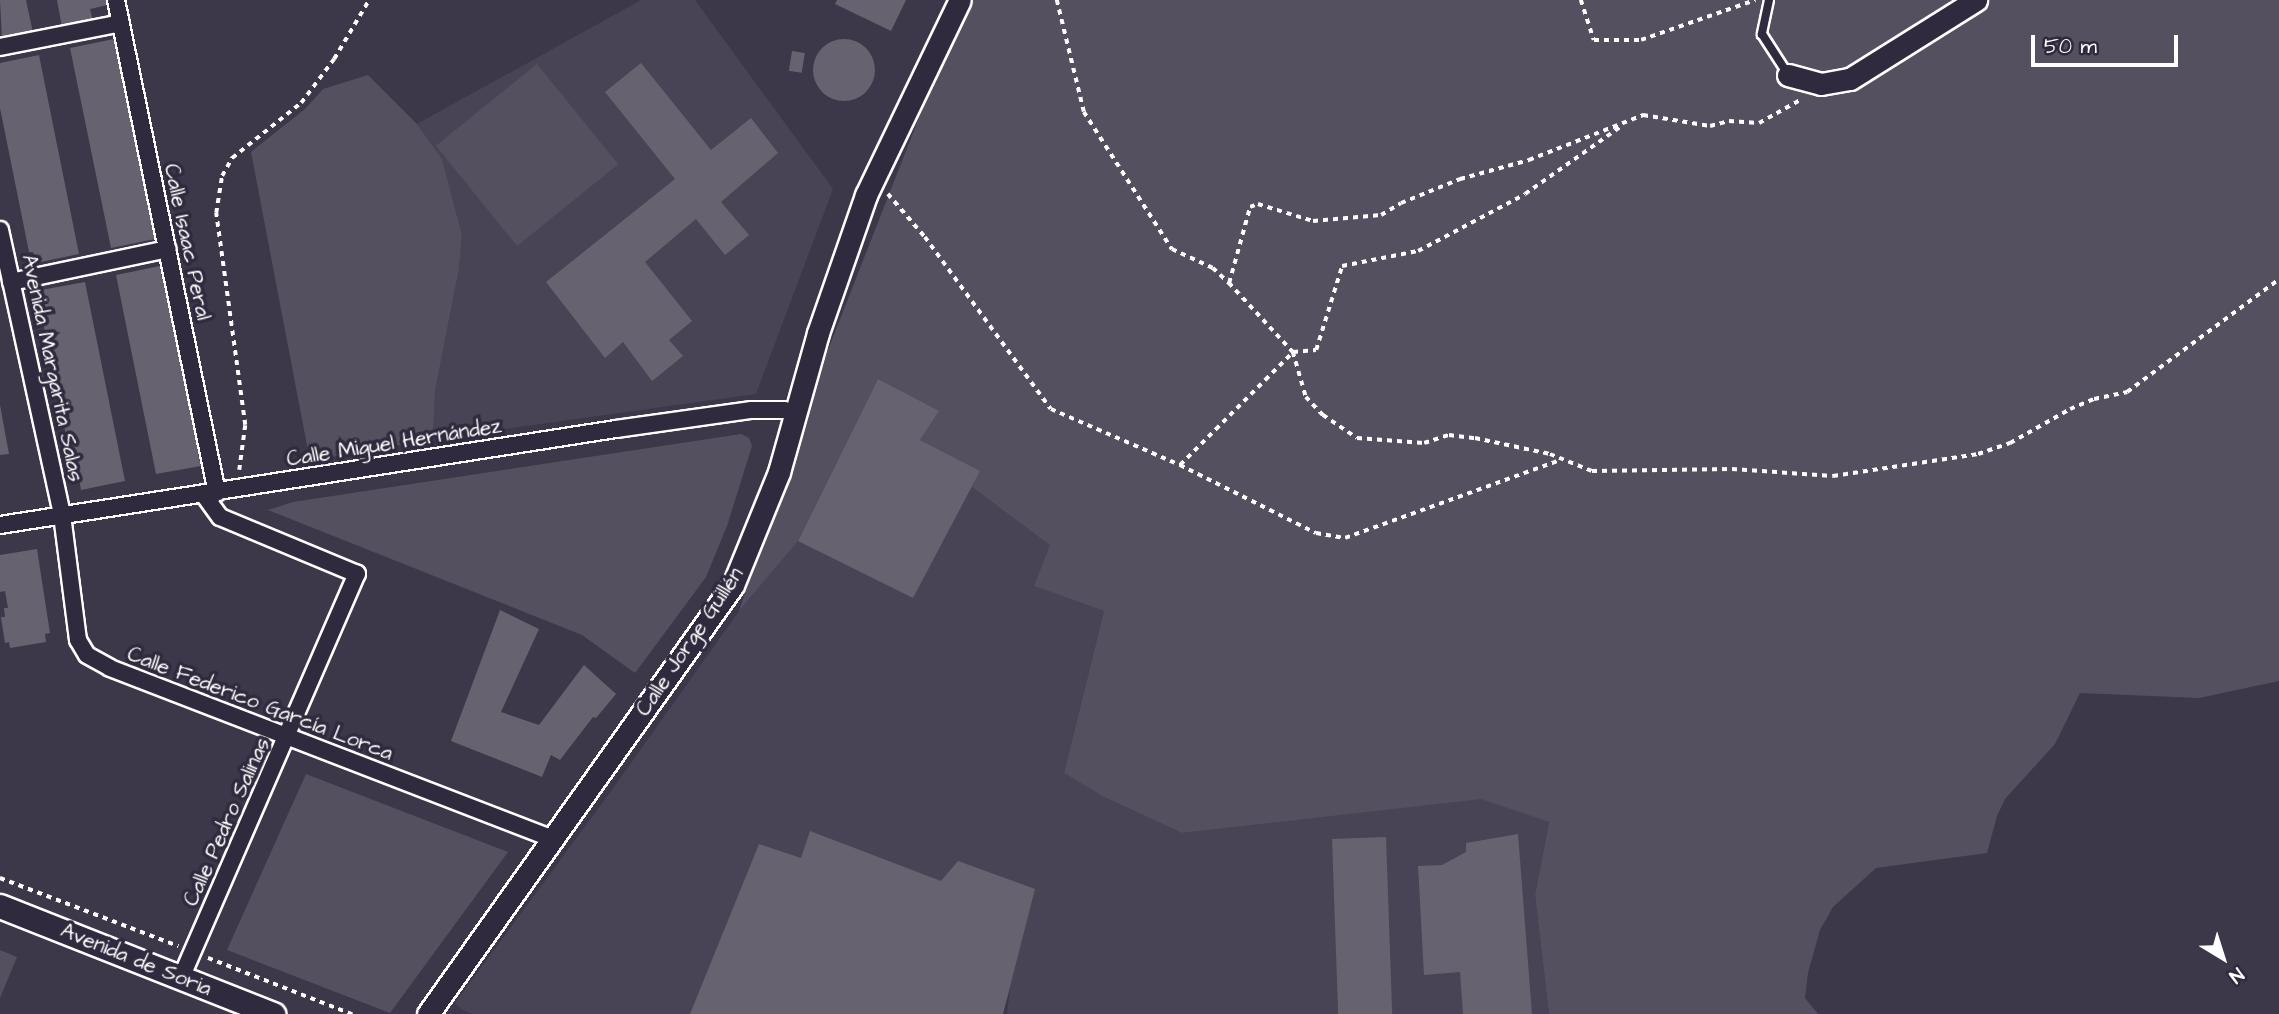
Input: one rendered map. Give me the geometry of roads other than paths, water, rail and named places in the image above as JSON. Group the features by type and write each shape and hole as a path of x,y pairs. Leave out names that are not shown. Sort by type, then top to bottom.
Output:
{"main road":[{"name":"Avenida de Soria","path":"0,906 273,1014"}],"street":[{"name":"Calle Isaac Peral","path":"116,0 168,249 210,494"},
{"name":"Calle Jorge Guillén","path":"428,1014 733,585 779,472 818,333 874,178 960,0"},
{"path":"1788,75 1821,84 1861,74 1976,0"},
{"path":"0,47 121,23"},
{"name":"Avenida Margarita Salas","path":"0,230 62,515"},
{"path":"11,282 168,249"},
{"name":"Calle Miguel Hernández","path":"0,525 752,410 784,410 796,413"},
{"name":"Calle Pedro Salinas","path":"181,978 289,736 357,574 220,517 210,494"},
{"name":"Calle Federico García Lorca","path":"62,515 78,640 87,655 110,668 554,839"}],"lane":[{"path":"1769,0 1762,34 1788,75"}]}
